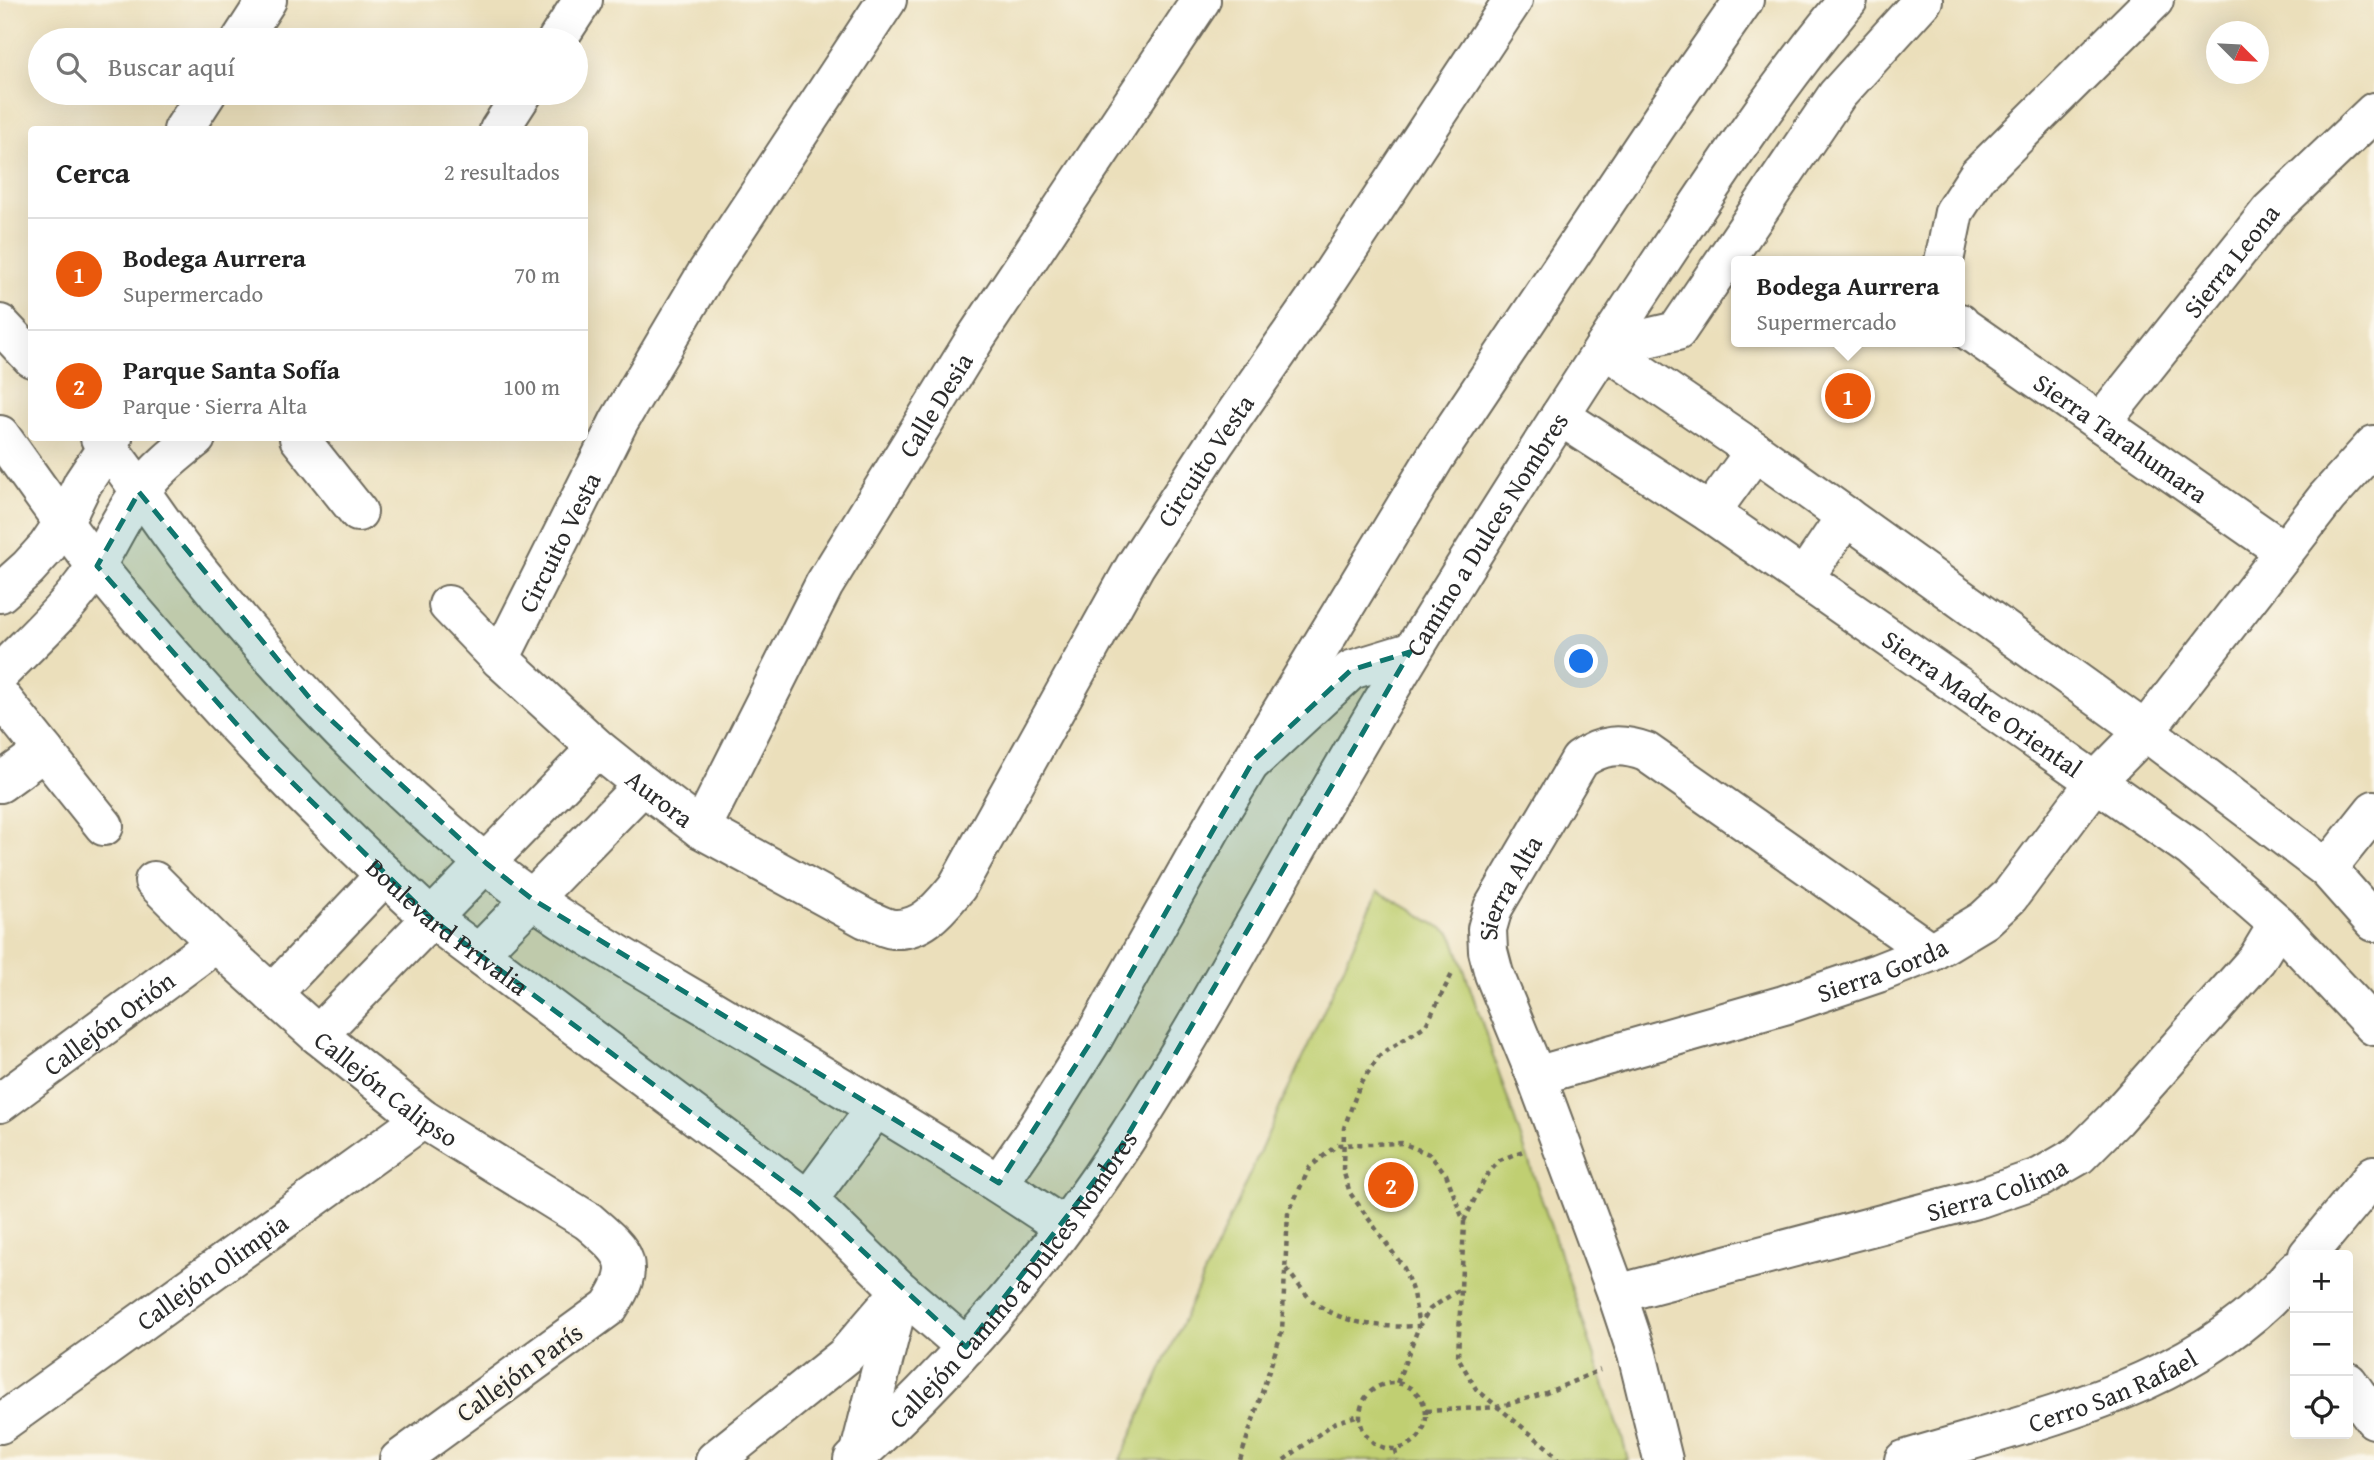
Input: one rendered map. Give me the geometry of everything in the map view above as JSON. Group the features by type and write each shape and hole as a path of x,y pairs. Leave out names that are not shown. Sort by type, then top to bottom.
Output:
{"street":[{"path":"249,28 267,0"},
{"path":"565,28 583,0"},
{"name":"Circuito Vesta","path":"500,659 619,421 706,274 887,0"},
{"name":"Calle Desia","path":"701,829 824,585 975,340 1201,0"},
{"name":"Circuito Vesta","path":"911,927 932,916 957,887 1135,566 1513,0"},
{"path":"999,1183 1094,1037 1220,813 1436,456 1744,0"},
{"name":"Camino a Dulces Nombres","path":"1157,1088 1410,652 1560,416 1738,145 1803,54 1848,0"},
{"path":"1604,348 1677,331 1836,95 1923,0"},
{"path":"1945,256 1954,212 1978,176 2154,0"},
{"path":"185,126 199,105"},
{"path":"502,126 515,105"},
{"name":"Sierra Leona","path":"2101,423 2270,211 2374,111"},
{"path":"0,324 28,354"},
{"name":"Sierra Tarahumara","path":"1965,327 2284,551"},
{"path":"1604,348 1755,451 2146,731 2327,869 2374,922"},
{"name":"Sierra Madre Oriental","path":"1560,416 1710,513 2192,848 2278,924 2374,1026"},
{"name":"Boulevard Privalia","path":"0,435 97,566 263,754 385,875 432,919 807,1200 901,1291 966,1347"},
{"path":"0,593 27,568 64,522 106,441"},
{"path":"108,441 139,492 192,563 256,640 317,707 406,795 486,863 532,899 999,1183 1064,1227"},
{"path":"0,673 62,610 97,566 139,492 165,463 192,441"},
{"path":"301,441 358,512"},
{"name":"Sierra Gorda","path":"1536,1076 1784,1005 1878,973 1931,952 1984,920 2009,897 2096,781 2146,731 2327,497 2374,445"},
{"path":"1710,513 1755,451"},
{"path":"1804,578 1846,516"},
{"name":"Aurora","path":"448,605 500,659 597,748 701,829 866,919 891,929 911,927"},
{"path":"1253,761 1351,670 1410,652"},
{"path":"0,696 104,826"},
{"name":"Sierra Alta","path":"1663,1460 1637,1353 1617,1294 1536,1076 1494,974 1488,951 1487,929 1493,908 1580,760 1593,751 1614,745 1629,746 1646,752 1931,952"},
{"path":"318,1035 597,748"},
{"path":"0,783 44,751"},
{"path":"479,953 643,785"},
{"path":"2327,869 2374,810"},
{"path":"272,995 385,875"},
{"name":"Callejón Calipso","path":"154,881 272,995 423,1119 588,1221 611,1241 624,1258 626,1274"},
{"name":"Sierra Colima","path":"1617,1294 1980,1198 2041,1177 2079,1155 2115,1119 2257,959 2278,924"},
{"name":"Callejón Orión","path":"0,1103 216,943"},
{"name":"Callejón Camino a Dulces Nombres","path":"856,1457 966,1347 1064,1227 1122,1145 1157,1088"},
{"path":"807,1200 876,1108"},
{"name":"Callejón Olimpia","path":"0,1424 423,1119"},
{"path":"2312,1250 2374,1175"},
{"name":"Callejón París","path":"399,1460 609,1307 622,1289 626,1274"},
{"path":"856,1457 901,1291"},
{"path":"715,1460 845,1356 901,1291"},
{"name":"Cerro San Rafael","path":"1904,1460 2116,1394 2170,1369 2289,1294"},
{"path":"2353,1389 2374,1419"}],"path":[{"path":"1419,1326 1413,1293 1404,1268 1350,1193 1343,1170 1344,1128 1360,1084 1380,1055 1426,1025 1455,968 1488,951"},
{"path":"1558,1460 1549,1449 1476,1389 1458,1357 1464,1222 1486,1176 1500,1160 1559,1139"},
{"path":"1240,1460 1282,1331 1288,1213 1310,1167 1337,1145 1402,1143 1429,1154 1446,1174 1464,1222"},
{"path":"1285,1268 1313,1301 1346,1319 1388,1328 1419,1326"},
{"path":"1397,1383 1419,1326 1430,1309 1460,1289"},
{"path":"1426,1411 1498,1407 1546,1393 1637,1353"},
{"path":"1397,1383 1416,1392 1426,1411 1422,1433 1406,1447 1395,1450 1384,1449 1366,1437 1359,1415 1362,1404 1376,1388 1397,1383"},
{"path":"1284,1460 1334,1423 1359,1415"},
{"path":"1395,1450 1397,1460"}],"highlighted area":[{"path":"139,492 317,707 486,863 532,899 999,1183 1094,1037 1253,761 1351,670 1410,652 1122,1145 966,1347 808,1200 432,919 263,754 97,566"}],"green space":[{"path":"1378,891 1452,934 1628,1460 1120,1460"}],"place":[{"name":"Bodega Aurrera","path":"1848,396"},
{"name":"Parque Santa Sofía","path":"1391,1185"}]}
